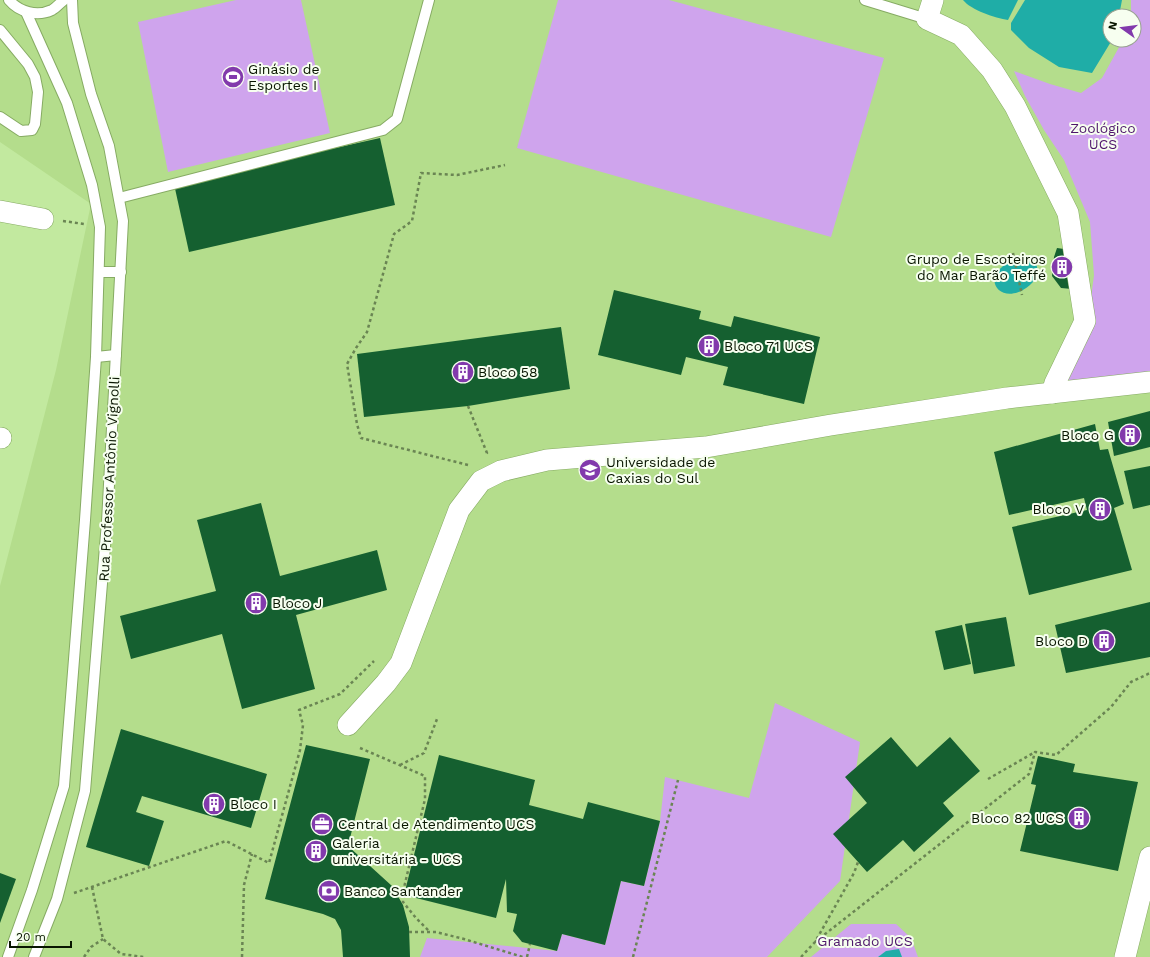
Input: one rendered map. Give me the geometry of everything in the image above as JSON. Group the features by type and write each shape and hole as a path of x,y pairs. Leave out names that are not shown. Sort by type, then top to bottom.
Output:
{"street":[{"path":"930,9 961,34 992,70 1015,106 1068,213 1085,321 1055,383 1052,393"},
{"path":"0,211 43,218"},
{"path":"348,725 386,683 401,662 459,510 481,481 501,470 547,460 706,447 854,422 1000,400 1150,382"},
{"path":"1125,957 1150,857"}],"lane":[{"path":"9,0 13,5 26,12 38,13 52,10 64,0"},
{"name":"Rua Professor Antônio Vignolli","path":"34,957 57,900 85,791 108,522 124,221 109,146 91,94 73,23 72,0"},
{"path":"119,198 384,130 396,119 429,0"},
{"path":"865,0 930,9"},
{"name":"Rua Professor Antônio Vignolli","path":"8,957 32,890 64,786 96,357 100,227 92,185 67,103 26,12"},
{"path":"0,30 28,64 34,77 38,92 36,124 32,130 21,131 0,117"},
{"path":"99,272 121,272"},
{"path":"96,357 116,355"}],"path":[{"path":"474,467 362,438 356,424 348,364 356,348 367,332 394,234 412,220 421,173 457,176 505,165"},
{"path":"43,218 100,227"},
{"path":"1013,254 1022,295"},
{"path":"468,406 487,453 482,458"},
{"path":"57,900 226,841 269,863 300,750 303,725 300,710 340,694 374,661"},
{"path":"988,779 1035,752 1056,755 1111,707 1131,682 1150,673"},
{"path":"400,765 424,753 437,719"},
{"path":"360,748 425,776 425,799 403,902 430,932"},
{"path":"801,957 815,942 1029,774 1035,752"},
{"path":"633,957 678,780"},
{"path":"242,957 244,884 252,854"},
{"path":"815,942 854,873 858,862"},
{"path":"92,887 103,939 121,954 144,957"},
{"path":"409,932 430,932 464,939 523,957"},
{"path":"84,957 91,947 103,939"},
{"path":"527,957 530,944"}],"shaded area":[{"name":"Universidade de Caxias do Sul","path":"0,0 1150,0 1150,957 0,957 0,586 56,370 91,204 0,142"}],"green space":[{"name":"Ginásio de Esportes I","path":"236,0 301,0 330,133 168,172 138,22"},
{"path":"558,0 669,0 884,58 831,237 517,148"},
{"name":"Zoológico UCS","path":"1131,0 1150,0 1150,371 1111,380 1062,386 1088,321 1094,275 1090,222 1064,160 1044,130 1025,96 1014,71 1081,93 1102,78 1119,48 1142,48 1142,8 1131,8"},
{"path":"775,703 860,742 840,881 767,957 420,957 427,938 557,951 562,934 605,945 621,881 644,886 660,821 665,777 749,798"},
{"name":"Gramado UCS","path":"851,924 896,924 911,938 918,957 811,957"}],"water":[{"path":"963,0 1018,0 1008,20 984,13 967,4"},
{"path":"1025,0 1122,0 1120,8 1102,8 1102,48 1107,48 1092,73 1059,67 1029,48 1011,30 1011,23"},
{"path":"1019,257 1032,260 1036,263 1038,276 1026,288 1015,293 1005,293 998,289 995,283 996,274 1004,265"},
{"path":"899,949 902,957 878,957 886,951"}],"building":[{"path":"380,138 395,205 189,252 174,184"},
{"name":"Grupo de Escoteiros do Mar Barão Teffé","path":"1057,248 1071,250 1072,289 1061,288 1052,276 1054,257"},
{"name":"Bloco 71 UCS","path":"614,290 701,311 699,319 731,327 734,316 820,337 804,404 723,385 728,367 686,357 681,375 598,355"},
{"name":"Bloco 58","path":"561,327 570,389 468,406 364,417 357,354"},
{"name":"Bloco G","path":"1150,411 1150,447 1114,456 1108,422"},
{"name":"Bloco V","path":"1095,424 1100,450 1108,449 1124,504 1114,508 1132,570 1029,595 1012,527 1087,510 1084,498 1009,515 994,452"},
{"name":"Bloco G","path":"1150,466 1150,505 1133,509 1124,471"},
{"name":"Bloco J","path":"261,503 280,576 377,550 387,590 296,615 315,689 242,709 222,634 131,659 120,616 216,591 197,520"},
{"name":"Bloco D","path":"1150,602 1150,657 1066,673 1055,625"},
{"path":"1006,617 1015,666 974,674 965,624"},
{"path":"962,625 971,664 944,670 935,631"},
{"name":"Bloco I","path":"121,729 267,774 251,828 142,796 136,812 164,821 149,866 86,847"},
{"path":"891,737 917,767 950,737 980,771 943,803 954,816 914,852 903,840 867,872 833,834 867,803 845,777"},
{"name":"Galeria universitária - UCS","path":"306,745 370,759 348,846 392,886 403,905 409,927 410,957 343,957 341,930 335,919 323,914 265,899"},
{"path":"439,755 535,780 529,805 583,819 588,802 660,821 644,886 621,881 605,945 562,934 557,951 522,942 513,931 517,914 507,912 506,879 496,918 404,895"},
{"name":"Bloco 82 UCS","path":"1038,756 1075,764 1073,772 1138,782 1118,871 1020,851 1036,785 1031,784"},
{"path":"0,873 16,879 0,923"}],"place":[{"name":"Ginásio de Esportes I","path":"233,77"},
{"name":"Grupo de Escoteiros do Mar Barão Teffé","path":"1062,267"},
{"name":"Bloco 71 UCS","path":"709,346"},
{"name":"Bloco 58","path":"463,372"},
{"name":"Bloco G","path":"1130,435"},
{"name":"Universidade de Caxias do Sul","path":"590,470"},
{"name":"Bloco V","path":"1100,509"},
{"name":"Bloco J","path":"256,603"},
{"name":"Bloco D","path":"1104,641"},
{"name":"Bloco I","path":"214,804"},
{"name":"Bloco 82 UCS","path":"1079,818"},
{"name":"Central de Atendimento UCS","path":"322,824"},
{"name":"Galeria universitária - UCS","path":"316,851"},
{"name":"Banco Santander","path":"329,891"}]}
